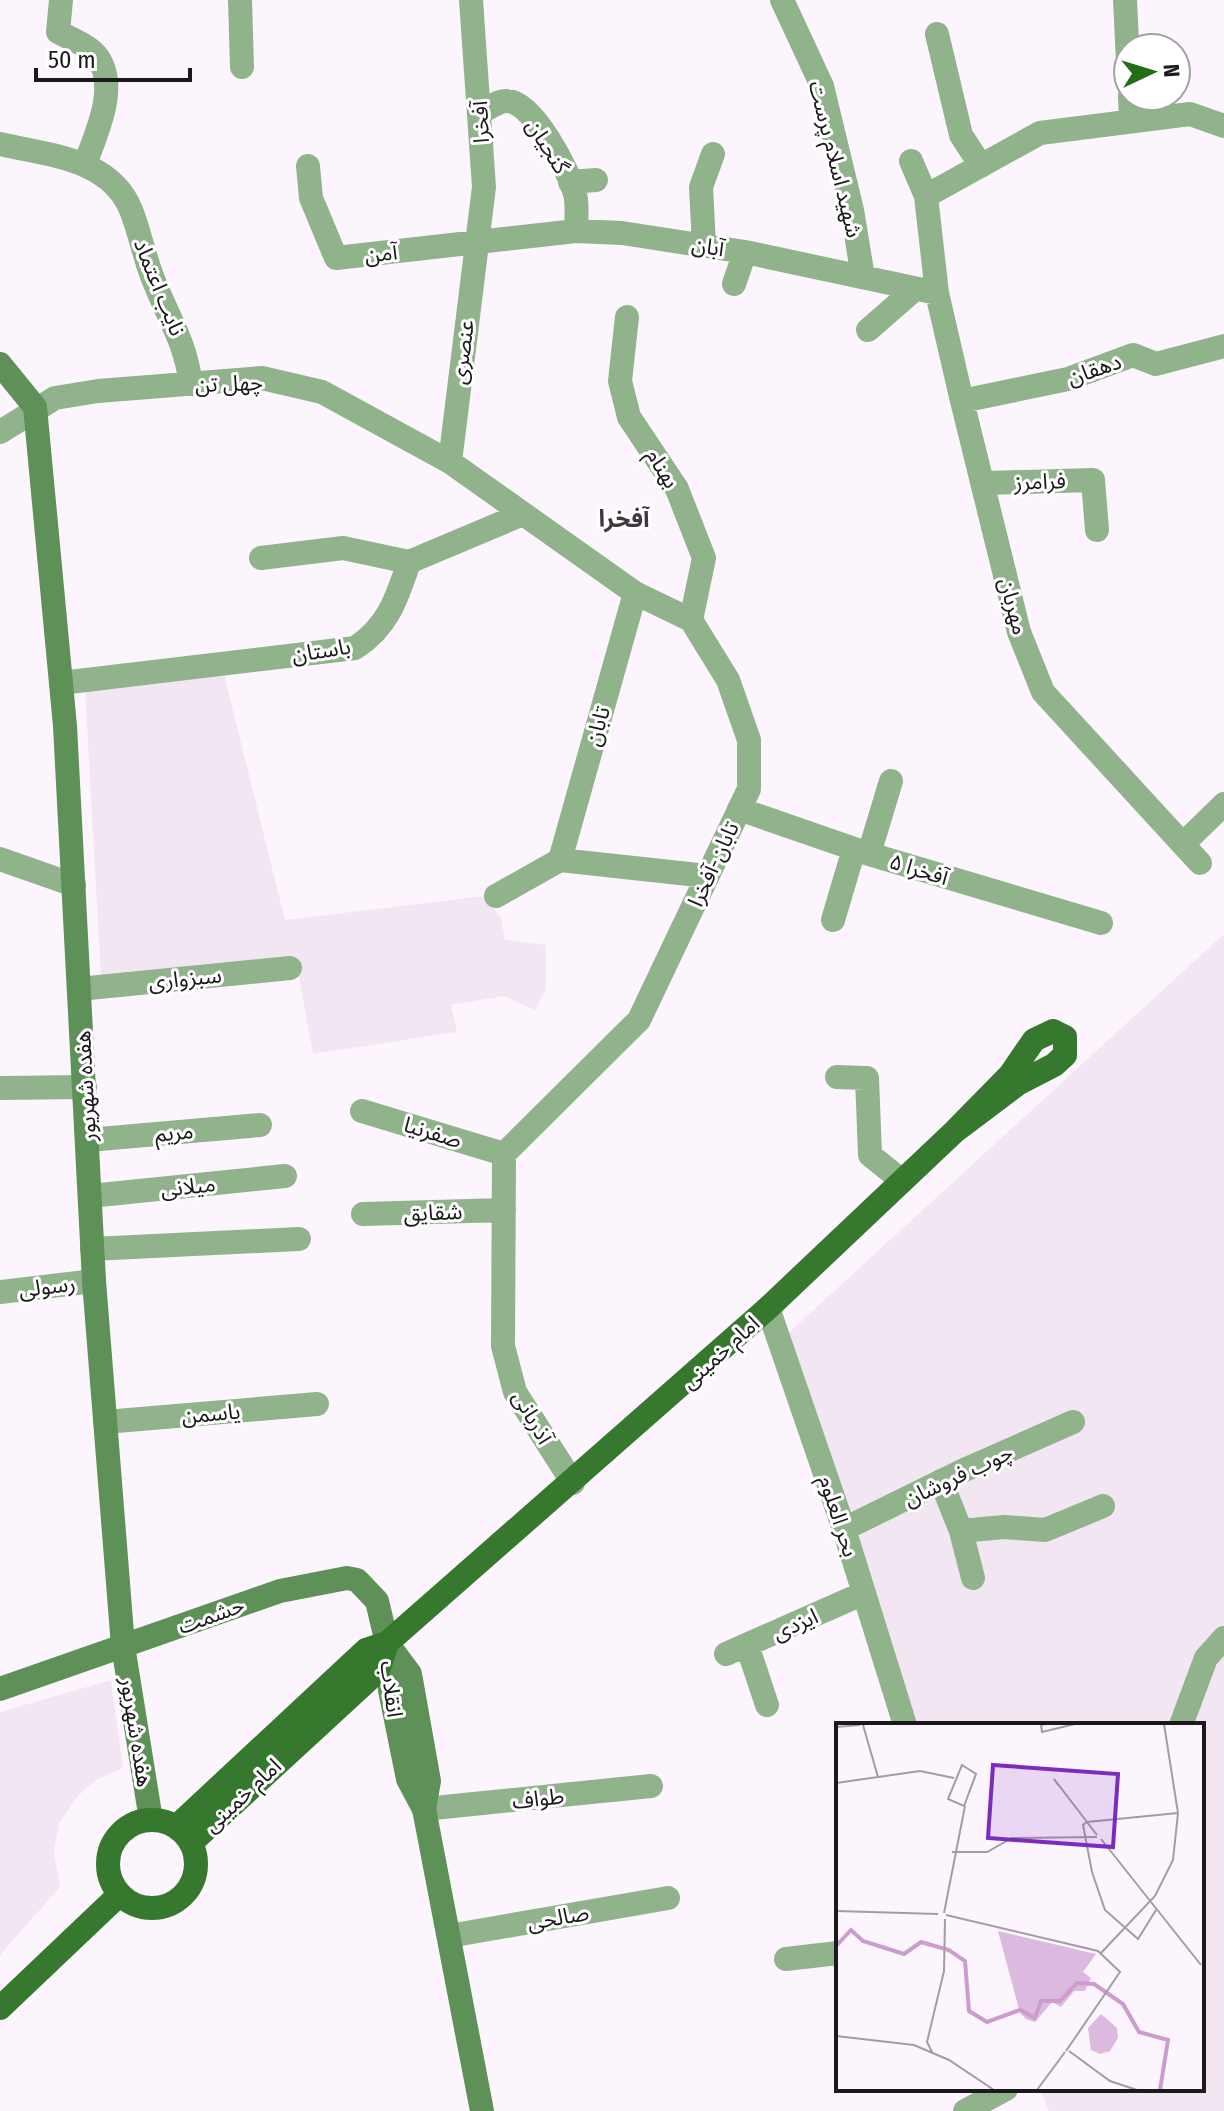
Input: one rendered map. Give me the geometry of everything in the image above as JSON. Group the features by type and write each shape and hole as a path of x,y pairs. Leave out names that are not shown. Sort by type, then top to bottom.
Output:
{"main road":[{"path":"0,364 35,407"},
{"name":"هفده شهریور","path":"35,407 61,683 94,1281 123,1646 151,1820"},
{"name":"امام خمینی","path":"184,1835 378,1671 387,1643 573,1483 768,1308 954,1132 1010,1075 1034,1040 1045,1032 1058,1032 1066,1040 1065,1055 1054,1065 1019,1083 954,1132"},
{"name":"حشمت","path":"0,1689 280,1591 347,1578 357,1580 377,1601 387,1643"},
{"name":"انقلاب","path":"387,1643 410,1674 429,1781 424,1809 482,2111"},
{"path":"83,1661 114,1660 121,1665 128,1679"},
{"path":"151,1820 184,1835 196,1870 184,1895 159,1908 132,1903 120,1894 112,1882 109,1854 124,1830 151,1820"},
{"path":"0,2008 120,1894"}],"street":[{"path":"0,144 85,164 103,116 103,71 95,54 58,32 61,0"},
{"path":"240,0 242,67"},
{"name":"آفخرا","path":"471,0 484,187 475,243"},
{"name":"شهید اسلام پرست","path":"782,0 822,86 852,210 863,277"},
{"path":"1125,0 1127,32"},
{"path":"937,34 961,135 981,166"},
{"name":"گنجیان","path":"480,113 510,93 532,117 559,155 576,196 576,231"},
{"path":"1131,112 1131,121"},
{"path":"926,196 1040,133 1190,114 1224,126"},
{"path":"704,245 701,187 713,154"},
{"name":"مهربان","path":"911,161 926,196 926,291 985,483 1019,632 1043,692 1200,863"},
{"name":"نایب اعتماد","path":"85,164 111,180 125,198 156,286 176,325 191,384"},
{"name":"آمن","path":"308,166 311,198 336,258 475,243"},
{"path":"570,182 596,180"},
{"name":"آبان","path":"475,243 576,231 622,233 745,252 926,291"},
{"name":"عنصری","path":"450,462 475,243"},
{"path":"734,284 745,252"},
{"path":"868,330 926,291"},
{"name":"بهنام","path":"627,317 620,381 629,417 677,489 704,558 691,620"},
{"name":"دهقان","path":"962,401 1068,379 1133,355 1156,364 1224,346"},
{"name":"چهل تن","path":"0,432 35,407 55,398 98,391 262,378 322,392 450,462"},
{"path":"450,462 635,593 691,620"},
{"name":"فرامرز","path":"985,483 1093,480 1097,530"},
{"path":"261,558 343,548 409,562 523,514"},
{"name":"باستان","path":"61,683 355,648 374,636 395,605 409,562"},
{"name":"تابان","path":"560,860 635,593"},
{"name":"تابان-آفخرا","path":"504,1154 639,1020 749,789 749,740 728,680 691,620"},
{"path":"833,920 891,781"},
{"path":"1183,844 1224,804"},
{"name":"آفخرا ۵","path":"739,809 862,852 1101,923"},
{"path":"0,859 74,885"},
{"path":"496,896 560,860 707,876"},
{"name":"سبزواری","path":"79,989 290,968"},
{"path":"837,1077 867,1078 870,1155 901,1180"},
{"path":"0,1088 85,1087"},
{"name":"صفرنیا","path":"362,1111 504,1154"},
{"name":"مریم","path":"88,1140 260,1125"},
{"path":"504,1154 504,1210"},
{"name":"میلانی","path":"90,1196 285,1176"},
{"name":"شقایق","path":"363,1214 504,1210"},
{"name":"آذربانی","path":"504,1210 503,1346 515,1392 573,1483"},
{"path":"92,1249 299,1239"},
{"name":"رسولی","path":"0,1292 94,1281"},
{"name":"بحر العلوم","path":"768,1308 844,1529 904,1723"},
{"name":"یاسمن","path":"105,1422 317,1404"},
{"name":"چوب فروشان","path":"844,1529 941,1481 1073,1422"},
{"path":"941,1481 961,1531 973,1578"},
{"path":"961,1531 1004,1527 1045,1530 1103,1506"},
{"name":"ایزدی","path":"767,1705 736,1649 864,1593"},
{"path":"1182,1723 1206,1658 1224,1638"},
{"name":"طواف","path":"424,1809 651,1786"},
{"name":"صالحی","path":"449,1936 668,1898"},
{"path":"786,1959 836,1953"},
{"path":"965,2111 1002,2091"},
{"path":"1007,2091 1014,2111"}],"shaded area":[{"path":"224,674 285,920 484,896 501,918 505,940 546,945 546,989 535,1010 504,996 451,1005 457,1032 313,1054 296,962 101,979 85,688"},
{"path":"1224,934 1224,2111 1049,2111 1041,2091 1204,2091 1204,1723 915,1723 784,1337"},
{"path":"111,1680 123,1768 96,1780 79,1795 59,1823 54,1852 60,1887 0,1955 0,1712"}],"district":[{"name":"آفخرا","path":"624,519"}]}
